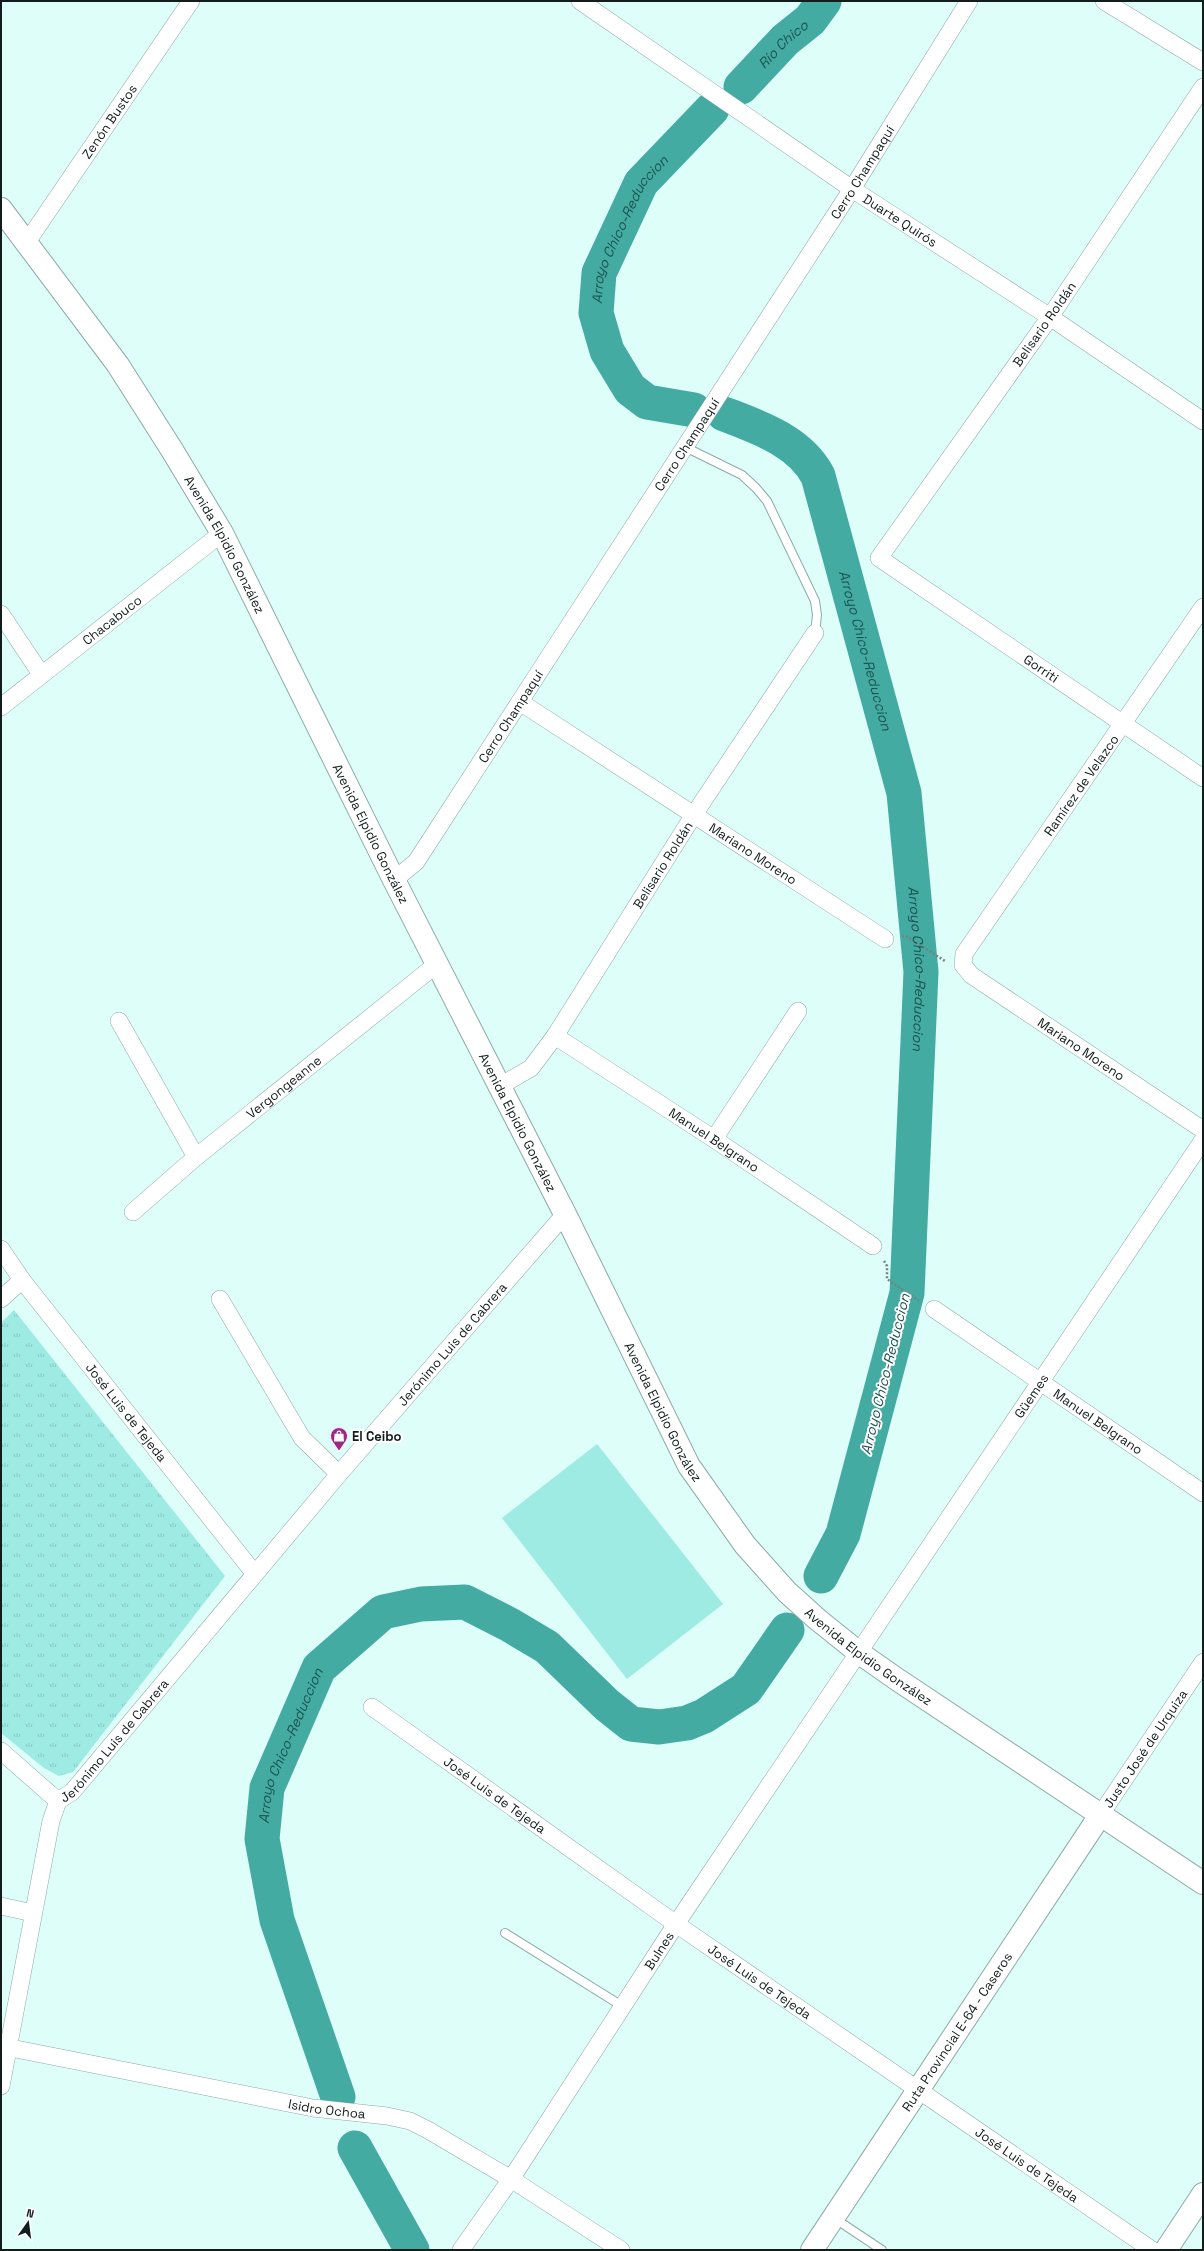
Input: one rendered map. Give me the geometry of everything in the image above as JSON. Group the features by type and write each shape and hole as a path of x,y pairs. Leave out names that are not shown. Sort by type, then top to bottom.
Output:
{"main road":[{"name":"Avenida Elpidio González","path":"1,209 118,365 222,533 394,880 565,1214 689,1466 711,1499 745,1545 787,1592 858,1652 1203,1883"},
{"name":"Ruta Provincial E-64 - Caseros","path":"812,2250 1101,1814"},
{"path":"1166,2250 1203,2194"}],"street":[{"name":"Zenón Bustos","path":"27,242 191,1"},
{"name":"Duarte Quirós","path":"580,1 852,189 1050,317 1203,421"},
{"name":"Cerro Champaquí","path":"394,880 416,862 852,189 968,1"},
{"path":"1104,1 1203,62"},
{"name":"Belisario Roldán","path":"879,558 1050,317 1203,87"},
{"name":"Chacabuco","path":"1,707 222,533"},
{"name":"Gorriti","path":"879,558 1203,778"},
{"name":"Ramírez de Velazco","path":"957,964 1203,607"},
{"path":"1,614 41,674"},
{"name":"Belisario Roldán","path":"500,1086 531,1068 556,1036 694,816 815,633"},
{"name":"Mariano Moreno","path":"520,702 885,939"},
{"name":"Vergongeanne","path":"133,1212 196,1157 437,964"},
{"name":"Mariano Moreno","path":"957,964 1203,1130"},
{"path":"714,1139 798,1011"},
{"path":"119,1021 196,1157"},
{"name":"Manuel Belgrano","path":"556,1036 714,1139 873,1246"},
{"name":"Güemes","path":"858,1652 1041,1383 1203,1140"},
{"name":"Jerónimo Luis de Cabrera","path":"1,2086 5,2047 51,1821 58,1801 72,1792 254,1573 565,1214"},
{"name":"José Luis de Tejeda","path":"1,1249 22,1280 254,1573"},
{"path":"1,1299 22,1280"},
{"path":"220,1299 302,1438 339,1474"},
{"name":"Manuel Belgrano","path":"934,1309 1203,1493"},
{"name":"Bulnes","path":"461,2250 511,2179 622,2006 858,1652"},
{"name":"Justo José de Urquiza","path":"1101,1814 1203,1662"},
{"name":"José Luis de Tejeda","path":"372,1707 676,1924 1152,2250"},
{"path":"1,1751 58,1801"},
{"path":"1,1906 33,1912"},
{"name":"Isidro Ochoa","path":"5,2047 313,2108 387,2116 410,2121 511,2179 622,2250"}],"lane":[{"path":"685,447 742,475 767,501 815,601 817,615 815,633"},
{"path":"506,1933 622,2006"},
{"path":"834,2218 882,2250"}],"path":[{"path":"906,936 957,964"},
{"path":"887,1266 886,1279 917,1301"}],"green space":[{"path":"14,1310 225,1576 73,1772 59,1776 44,1768 1,1733 1,1323"},
{"path":"597,1444 723,1604 627,1679 502,1518"}],"waterway":[{"name":"Río Chico","path":"741,87 785,40 810,20 824,1"},
{"name":"Arroyo Chico-Reduccion","path":"694,410 647,402 630,389 607,351 596,313 599,273 641,183 712,109"},
{"name":"Arroyo Chico-Reduccion","path":"724,414 764,430 789,444 810,464 818,476 904,793 921,972 907,1293 843,1534 821,1576"},
{"name":"Arroyo Chico-Reduccion","path":"338,2097 277,1920 262,1839 267,1788 319,1668 383,1612 421,1604 465,1602 510,1625 547,1647 607,1705 631,1724 659,1727 687,1723 704,1716 746,1689 787,1630"},
{"name":"Arroyo Chico-Reduccion","path":"355,2148 412,2250"}],"place":[{"name":"El Ceibo","path":"339,1451"}]}
